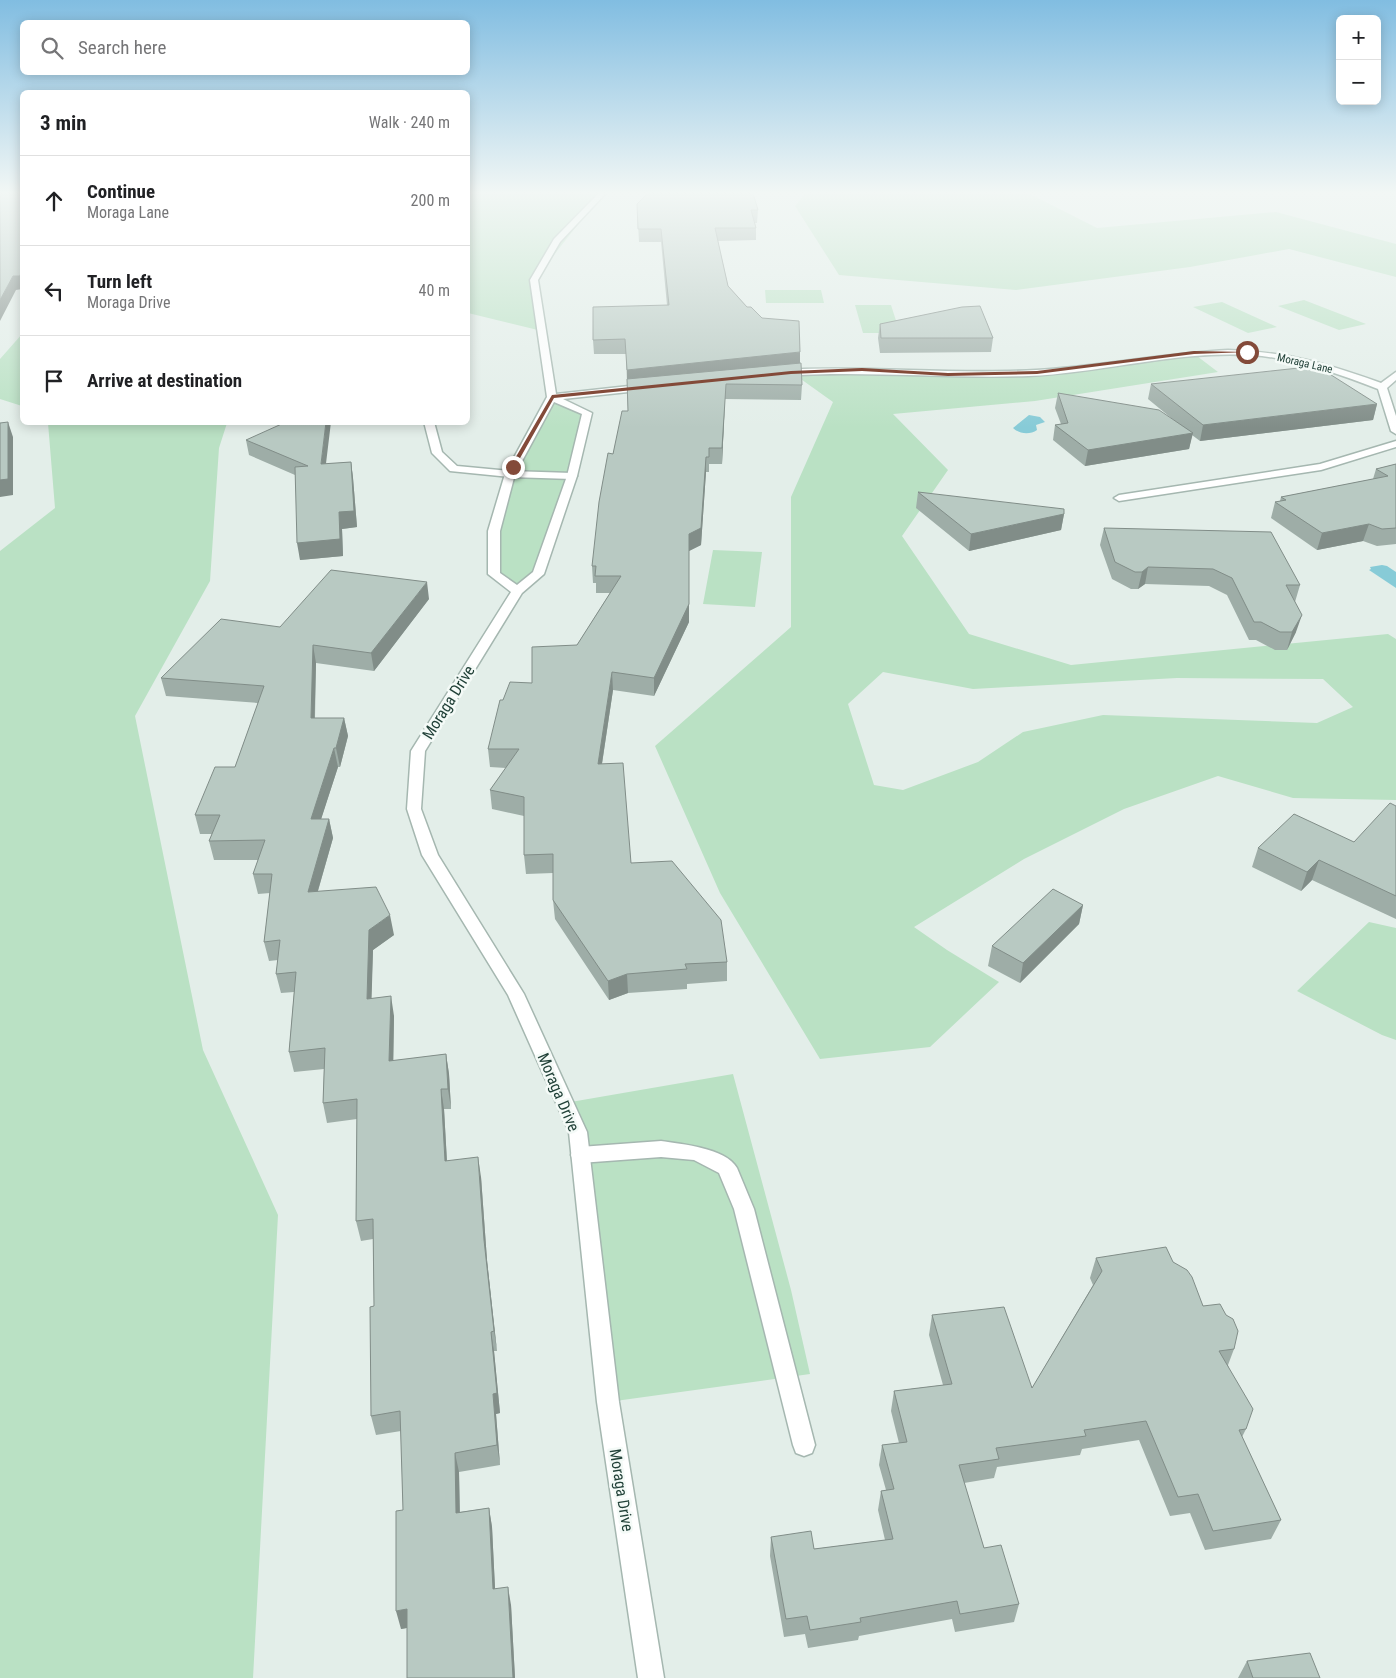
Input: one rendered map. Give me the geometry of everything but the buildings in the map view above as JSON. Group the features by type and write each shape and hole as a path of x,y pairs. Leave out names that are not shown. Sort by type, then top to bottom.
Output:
{"street":[{"path":"517,591 494,574 494,530 510,474 552,397 534,280 539,271"},
{"name":"Moraga Lane","path":"772,374 862,370 948,374 1037,373 1194,353 1247,352 1291,357 1322,365 1382,387"},
{"path":"1396,375 1382,387 1396,431"},
{"path":"552,397 657,386"},
{"name":"Moraga Drive","path":"552,397 587,413 572,476 538,574 517,591 418,751 414,809 430,855 516,994 578,1132 608,1402 651,1678"},
{"path":"430,425 437,453 454,469 510,474 572,476"},
{"path":"1119,498 1321,467 1396,444"},
{"path":"580,1154 661,1148 697,1153 727,1168 744,1209 804,1445"}],"green space":[{"path":"470,271 541,271 534,280 542,331 470,313"},
{"path":"837,271 1157,271 1016,290 839,275"},
{"path":"1374,271 1396,271 1396,277"},
{"path":"765,290 821,290 824,303 766,303"},
{"path":"1304,300 1366,324 1339,330 1278,306"},
{"path":"1222,302 1277,327 1248,333 1193,307"},
{"path":"855,305 891,305 900,333 863,333"},
{"path":"20,336 20,405 0,399 0,359"},
{"path":"1193,353 1218,372 1035,401 893,414 948,470 902,536 969,634 1071,665 1388,634 1396,639 1396,800 1293,798 1218,776 1124,809 1024,859 914,927 999,982 930,1047 820,1059 720,893 655,746 791,627 791,497 833,402 791,372 1037,373","holes":["883,672 973,689 1177,678 1323,679 1353,707 1317,723 1103,715 1023,732 978,762 903,790 874,785 848,704"]},
{"path":"552,397 587,413 538,574 517,591 494,574 494,531 513,467"},
{"path":"48,425 226,425 219,448 210,581 135,716 203,1050 278,1215 253,1678 0,1678 0,551 55,508"},
{"path":"713,550 762,552 755,607 703,604"},
{"path":"1369,922 1396,928 1396,1040 1382,1035 1297,991"},
{"path":"733,1074 791,1290 810,1374 608,1402 565,1103"}],"water":[{"path":"1029,415 1040,417 1045,422 1036,425 1037,430 1031,433 1021,433 1013,428"},
{"path":"1382,565 1396,572 1396,588 1369,570 1371,569 1370,567"}],"route":[{"path":"513,467 552,397 791,372 862,370 948,374 1037,373 1194,353 1247,352"}]}
